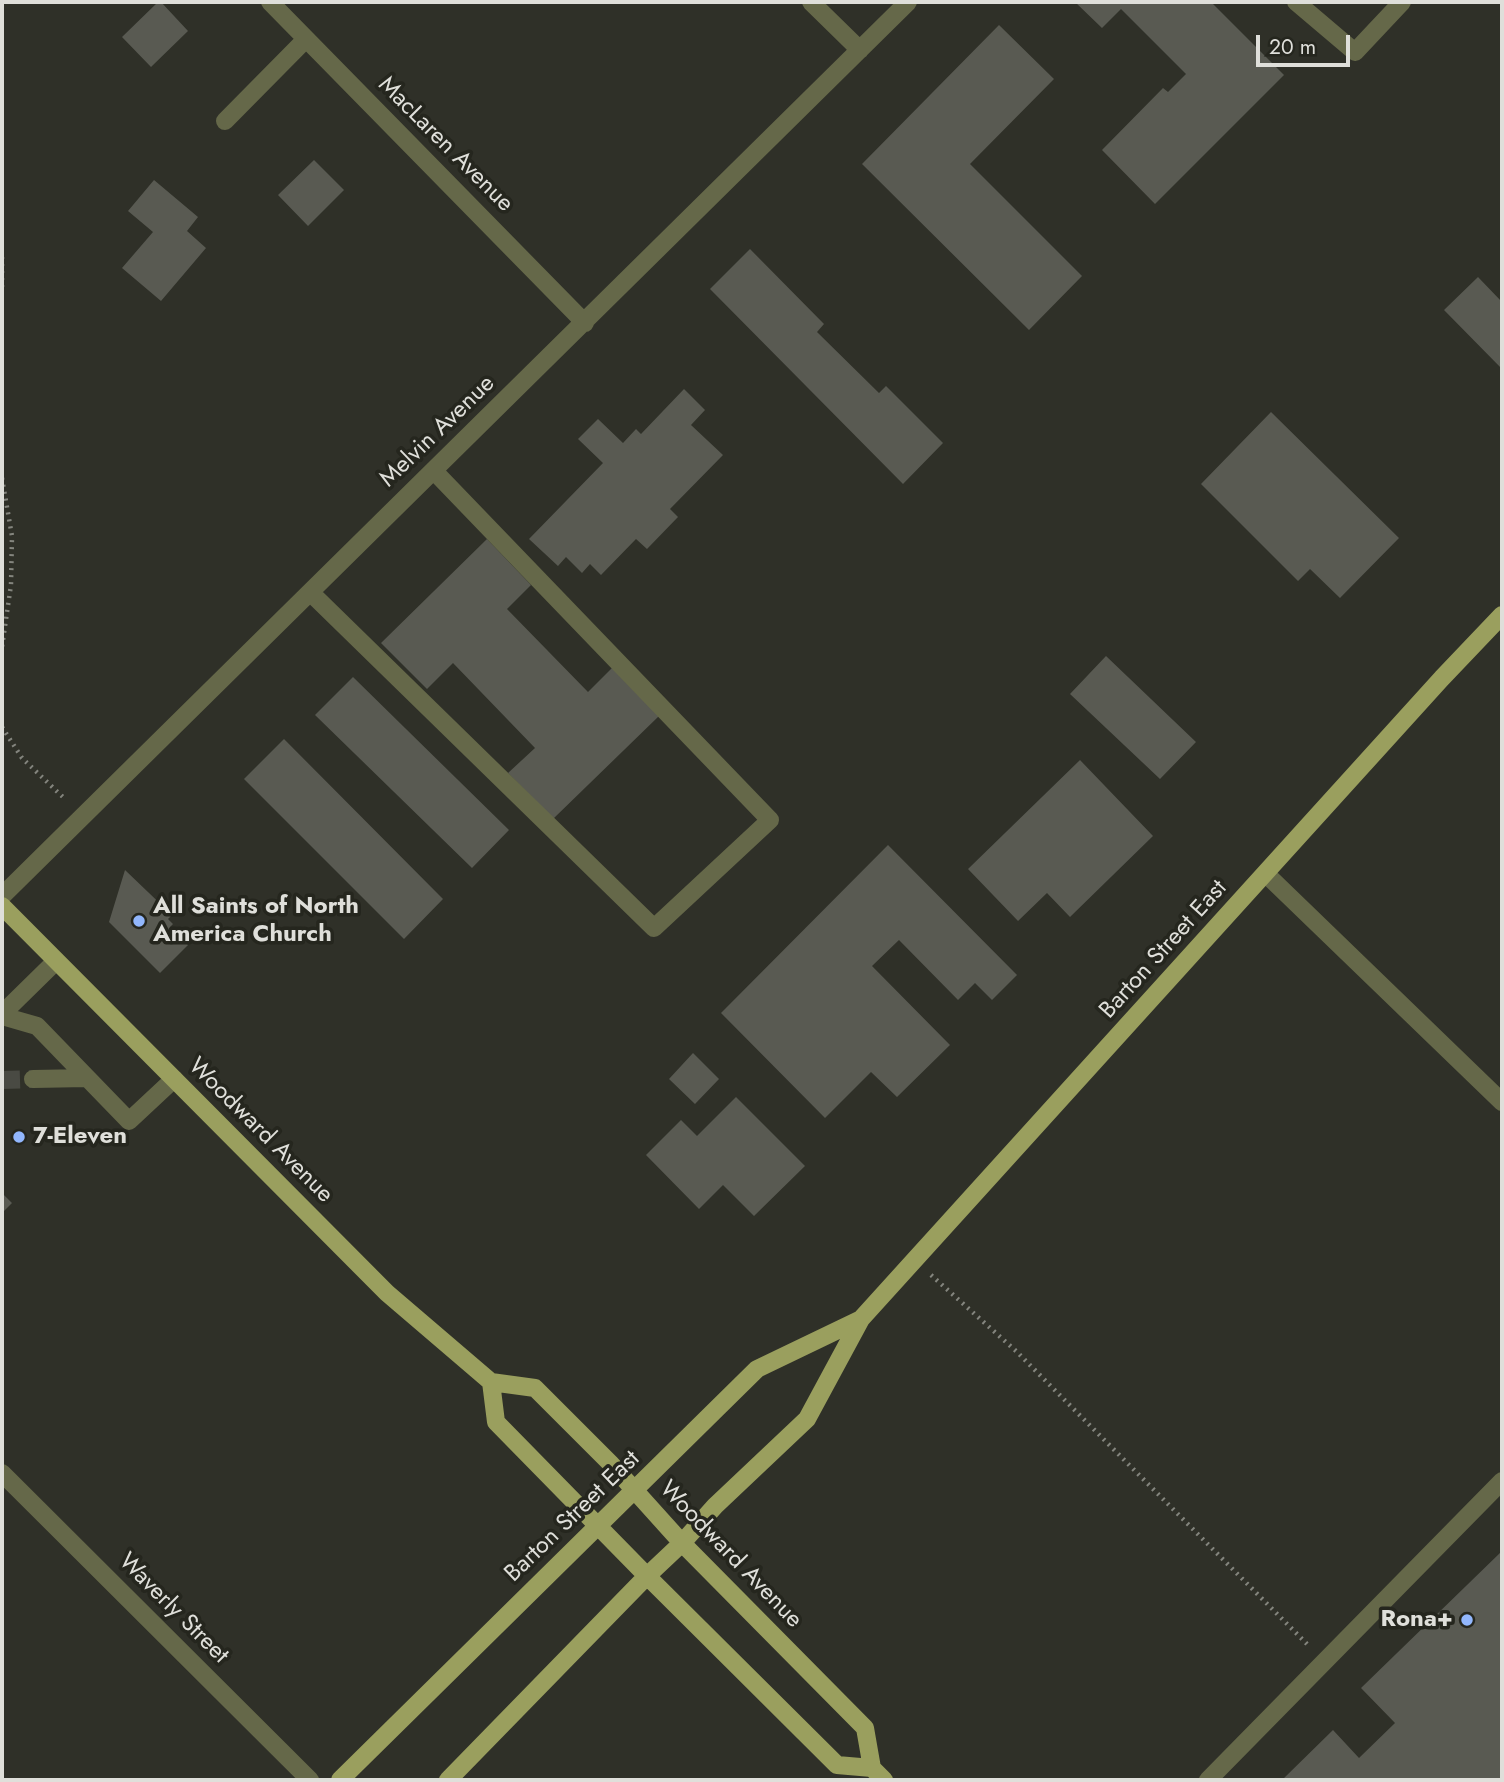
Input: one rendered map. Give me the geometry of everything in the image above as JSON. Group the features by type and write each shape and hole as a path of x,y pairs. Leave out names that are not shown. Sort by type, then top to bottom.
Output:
{"main road":[{"name":"Barton Street East","path":"448,1780 682,1543 715,1506 807,1419 861,1319 1502,615"},
{"name":"Woodward Avenue","path":"2,906 387,1293 491,1382 535,1388 682,1543 865,1728 878,1774 837,1765 647,1576 496,1422 491,1382"},
{"name":"Barton Street East","path":"340,1780 757,1370 861,1319"}],"street":[{"name":"MacLaren Avenue","path":"270,2 584,323"},
{"path":"811,2 860,50"},
{"name":"Melvin Avenue","path":"2,896 908,2"},
{"path":"1296,2 1355,52 1402,2"},
{"path":"225,121 306,39"},
{"path":"310,592 654,928 770,820 434,471"},
{"path":"1265,874 1502,1101"},
{"path":"56,961 2,1015 37,1026 128,1121 174,1079"},
{"path":"33,1079 87,1078"},
{"name":"Waverly Street","path":"2,1473 310,1780"},
{"path":"1208,1780 1502,1481"}],"path":[{"path":"2,257 2,288"},
{"path":"2,478 12,536 11,585 2,647"},
{"path":"2,727 22,758 82,815"},
{"path":"914,1261 1016,1352 1312,1648 1328,1658"}],"building":[{"path":"158,2 188,31 151,67 122,37"},
{"path":"1075,2 1211,2 1284,75 1155,204 1102,150 1163,88 1168,92 1186,74 1121,9 1102,28"},
{"path":"999,25 1054,79 970,164 1082,276 1029,330 862,164"},
{"path":"314,160 344,190 308,226 278,195"},
{"path":"154,180 198,217 187,231 206,248 161,301 122,268 153,232 128,211"},
{"path":"750,249 824,324 817,332 879,393 886,386 943,443 903,484 710,289"},
{"path":"1478,277 1502,302 1502,369 1444,310"},
{"path":"684,389 705,410 691,425 723,455 670,509 678,517 647,549 636,539 601,575 590,564 582,573 566,557 558,566 529,539 603,463 578,439 598,419 623,443 636,429 641,434"},
{"path":"1271,412 1399,538 1340,598 1310,569 1298,581 1201,484"},
{"path":"487,539 531,585 507,609 588,692 612,668 659,716 553,819 508,773 535,748 453,663 427,689 381,643"},
{"path":"1106,656 1196,742 1160,779 1070,694"},
{"path":"353,677 509,830 472,868 315,715"},
{"path":"284,739 443,899 404,939 244,779"},
{"path":"1080,760 1153,836 1070,917 1047,893 1018,921 968,869"},
{"path":"888,845 1017,975 992,1000 975,983 958,1000 899,940 872,966 950,1045 897,1097 871,1072 825,1118 721,1013"},
{"name":"All Saints of North America Church","path":"125,870 172,915 168,919 173,924 170,927 188,945 160,973 109,922"},
{"path":"693,1053 719,1079 695,1104 669,1079"},
{"path":"736,1097 805,1166 754,1216 723,1185 699,1209 646,1155 681,1120 697,1136"},
{"path":"2,1193 12,1203 2,1213"},
{"name":"Rona+","path":"1502,1551 1502,1780 1282,1780 1333,1730 1359,1758 1395,1723 1361,1688"}],"tunnel":[{"path":"2,1080 33,1079"}],"place":[{"name":"All Saints of North America Church","path":"139,921"},
{"name":"7-Eleven","path":"19,1137"},
{"name":"Rona+","path":"1467,1620"}]}
